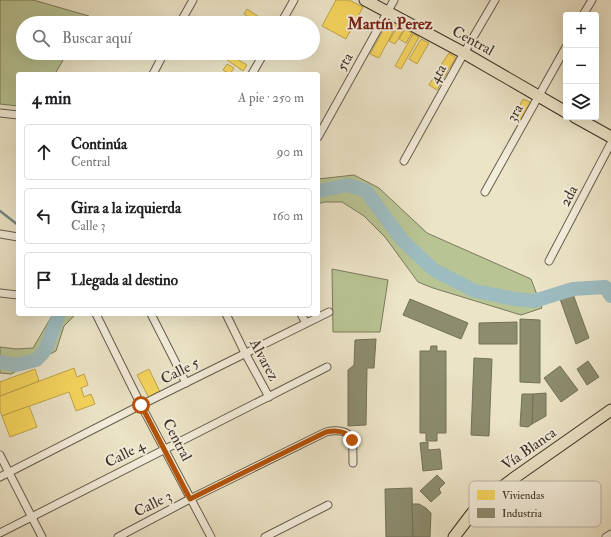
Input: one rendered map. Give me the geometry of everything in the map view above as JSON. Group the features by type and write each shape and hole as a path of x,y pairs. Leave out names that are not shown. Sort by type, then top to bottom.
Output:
{"main road":[{"name":"Central","path":"365,0 464,53 563,110"},
{"path":"581,120 611,137"},
{"name":"Vía Blanca","path":"510,481 611,410"},
{"name":"Vía Blanca","path":"454,537 469,517"}],"street":[{"path":"184,16 192,0"},
{"path":"285,16 294,0"},
{"name":"5ta","path":"320,133 394,0"},
{"name":"4ta","path":"404,161 495,0"},
{"path":"586,12 592,0"},
{"name":"3ra","path":"485,192 565,48"},
{"path":"153,72 160,60"},
{"path":"253,72 260,60"},
{"path":"0,113 16,115"},
{"name":"2da","path":"549,260 611,143"},
{"path":"0,234 16,237"},
{"path":"0,292 16,295"},
{"name":"Calle 5","path":"0,477 329,312"},
{"name":"Central","path":"97,316 141,405 211,537"},
{"path":"152,316 186,383"},
{"name":"Alvarez","path":"227,316 268,396"},
{"path":"302,316 306,323"},
{"name":"Calle 4","path":"0,533 327,367"},
{"name":"Calle 3","path":"118,537 190,499 326,432 334,430 342,431 349,436 352,440 353,463"},
{"path":"0,455 42,537"},
{"path":"265,537 328,505"},
{"path":"606,537 611,534"}],"green space":[{"path":"0,0 33,0 89,16 16,16 16,60 63,60 56,72 16,72 16,106 0,104"},
{"path":"354,175 379,188 427,233 531,279 542,308 521,315 418,282 385,237 364,216 342,202 320,203 320,179"},
{"path":"332,269 388,280 380,332 333,332"},
{"path":"52,316 74,316 64,326 56,351 11,374 0,373 0,347 16,349 33,348"}],"building: Viviendas":[{"path":"336,0 349,0 363,7 346,39 322,26"},
{"path":"247,9 258,16 247,16 244,14"},
{"path":"389,20 397,25 393,32 385,27"},
{"path":"398,26 404,29 395,44 389,41"},
{"path":"385,27 393,32 379,58 370,54"},
{"path":"405,29 412,33 406,43 399,39"},
{"path":"413,34 419,37 401,69 395,66"},
{"path":"421,39 429,43 417,64 409,59"},
{"path":"449,53 456,58 448,70 441,65"},
{"path":"227,60 238,60 247,65 243,71"},
{"path":"227,64 234,68 231,72 223,70"},
{"path":"441,67 448,71 443,79 436,74"},
{"path":"435,75 443,80 437,90 429,85"},
{"path":"523,99 532,103 521,123 513,119"},
{"path":"74,368 77,377 84,374 88,385 81,388 84,397 91,394 95,404 76,411 69,392 2,416 0,410 0,396"},
{"path":"35,369 39,381 0,396 0,382"},
{"path":"149,369 160,392 149,398 137,375"},
{"path":"29,406 37,427 10,437 2,416"}],"building: Industria":[{"path":"573,294 589,338 576,344 560,299"},
{"path":"410,299 468,323 461,339 403,315"},
{"path":"520,319 540,320 540,383 520,382"},
{"path":"517,322 517,344 479,344 479,323"},
{"path":"376,339 374,368 367,368 366,425 348,426 348,370 354,365 355,340"},
{"path":"431,346 437,346 437,351 446,351 446,433 437,433 437,441 426,441 426,433 420,433 420,351 430,351"},
{"path":"474,358 492,359 489,436 471,435"},
{"path":"588,361 599,377 587,385 577,369"},
{"path":"560,366 578,390 561,402 544,378"},
{"path":"546,393 546,416 532,424 533,394"},
{"path":"522,394 533,394 532,424 528,427 520,426"},
{"path":"428,442 428,450 440,449 442,469 423,471 420,443"},
{"path":"437,475 445,483 439,489 441,493 431,502 420,491"},
{"path":"412,488 413,537 386,537 385,489"},
{"path":"412,504 419,504 431,513 430,537 413,537"}],"waterway":[{"path":"320,191 348,185 366,191 403,241 434,270 475,291 515,299 534,301 573,289 605,287 611,296"},
{"path":"0,211 16,223"},
{"path":"0,362 16,365 36,360 46,348 58,316"}],"district":[{"name":"Martín Perez","path":"390,24"}],"route":[{"path":"141,405 190,499 326,432 334,430 342,431 352,440"}]}
